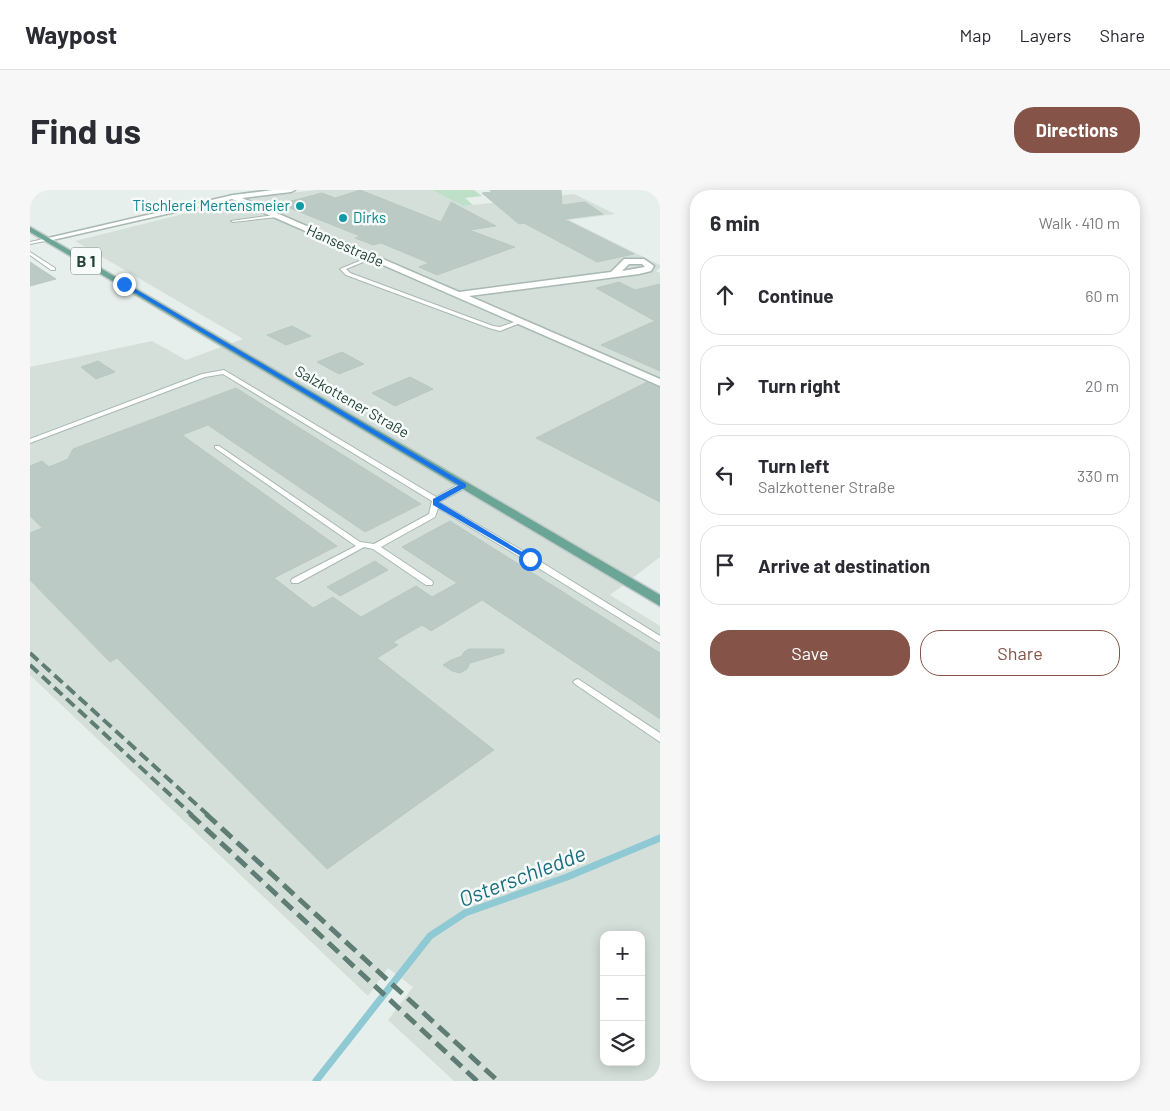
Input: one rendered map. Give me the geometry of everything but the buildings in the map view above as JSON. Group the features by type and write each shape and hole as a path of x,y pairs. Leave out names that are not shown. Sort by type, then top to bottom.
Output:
{"main road":[{"name":"Salzkottener Straße","path":"30,229 660,601"}],"street":[{"path":"48,239 233,197 290,190"},
{"name":"Hansestraße","path":"233,197 660,383"},
{"path":"457,296 615,273"}],"lane":[{"path":"233,221 258,220 275,216"},
{"path":"30,243 48,239"},
{"path":"30,253 53,269"},
{"path":"371,258 343,269 348,274 491,327 500,329 520,322"},
{"path":"30,441 204,375 224,372 660,640"},
{"path":"217,447 358,544 374,547 429,583"},
{"path":"374,547 432,515 436,502 464,485"},
{"path":"295,581 363,545"},
{"path":"578,682 660,738"}],"shaded area":[{"path":"317,190 432,190 463,206 574,194 615,214 569,220 660,265 660,268 656,271 660,273 660,557 610,595 660,626 660,1081 454,1081 388,1020 413,987 388,968 368,996 30,675 30,367 152,341 186,360 243,339 75,241 251,197"}],"green space":[{"path":"432,190 474,190 482,196 465,198 473,205 463,206"}],"waterway":[{"name":"Osterschledde","path":"316,1081 430,936 465,913 567,877 660,838"}],"railway":[{"path":"30,653 208,815"},
{"path":"30,665 192,815"},
{"path":"190,814 477,1081"},
{"path":"206,814 498,1081"}],"place":[{"name":"Tischlerei Mertensmeier","path":"300,206"},
{"name":"Dirks","path":"343,218"}],"route":[{"path":"124,284 464,485 436,500 435,503 530,559"}]}
